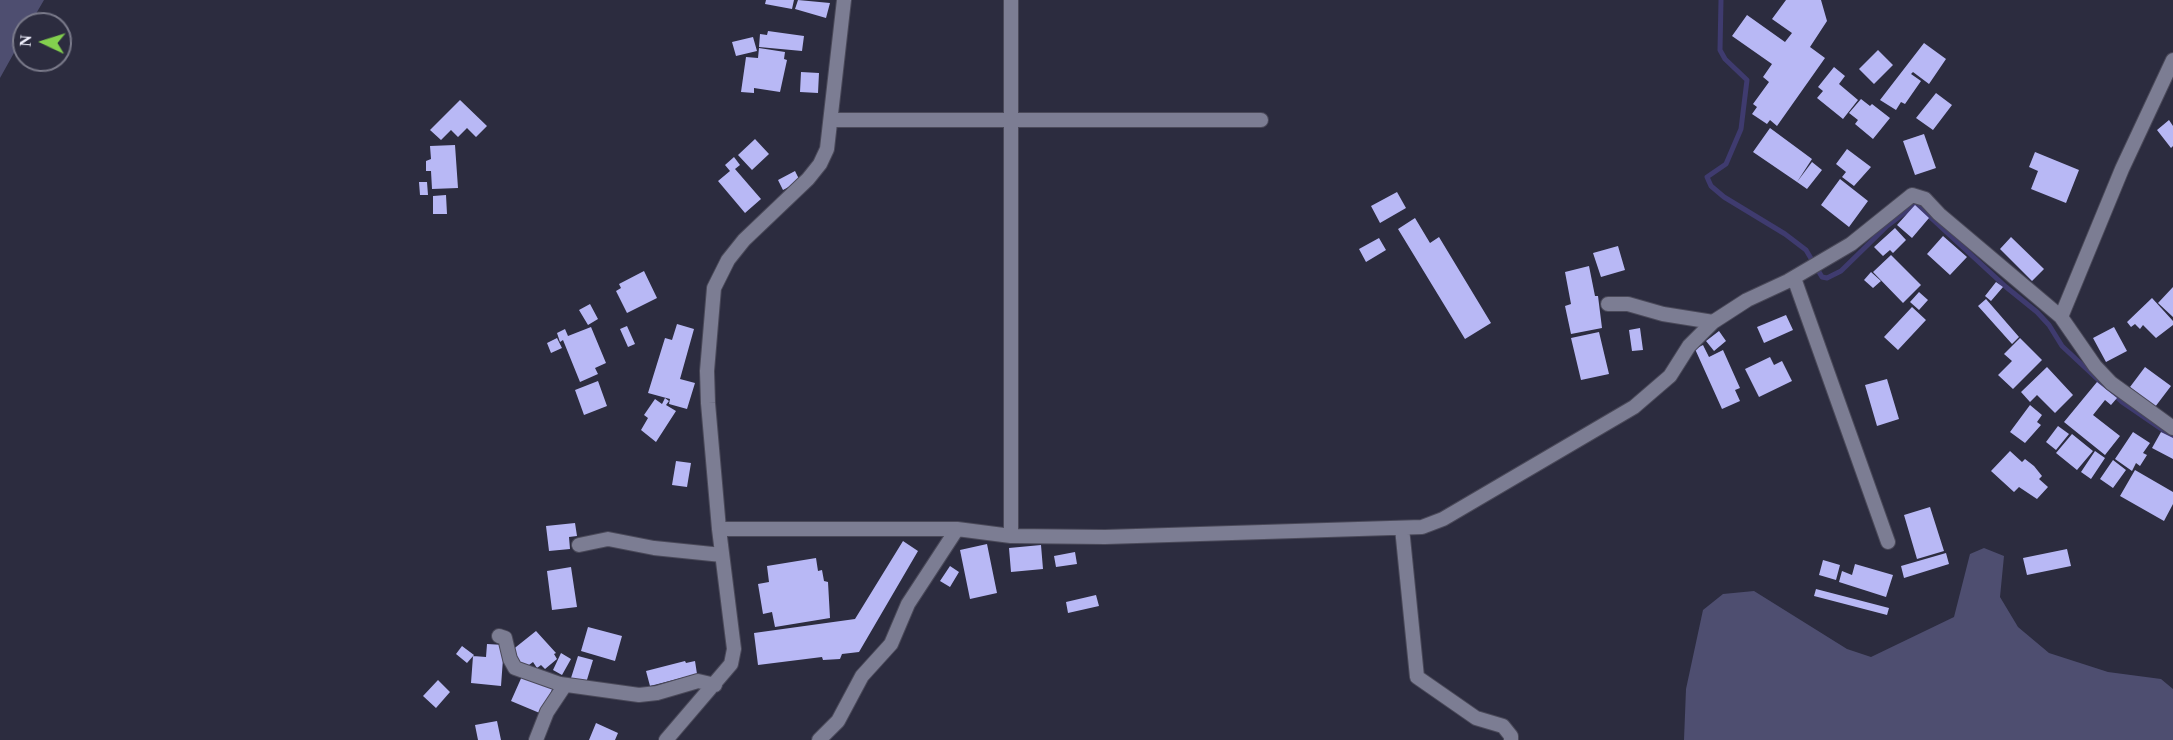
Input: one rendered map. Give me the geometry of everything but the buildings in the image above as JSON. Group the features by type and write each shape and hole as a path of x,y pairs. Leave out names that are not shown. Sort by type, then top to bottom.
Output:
{"street":[{"path":"666,740 731,664 734,649 719,529 707,371 714,288 728,260 744,240 792,196 820,164 827,149 832,120 843,0"},
{"path":"1011,0 1011,536"},
{"path":"2061,317 2122,169 2173,60"},
{"path":"832,120 1261,120"},
{"path":"719,529 957,529 1011,536 1104,537 1422,527 1443,519 1634,407 1670,376 1689,345 1713,322 1747,300 1794,278 1851,244 1907,198 1915,196 1925,199 1939,214 2061,317 2095,366 2111,383 2173,428"},
{"path":"1794,278 1888,542"},
{"path":"1608,304 1628,304 1663,314 1713,322"},
{"path":"1402,528 1417,677 1476,718 1503,726 1511,736 1511,740"},
{"path":"819,740 838,721 862,676 891,644 908,604 957,529"},
{"path":"579,545 608,539 654,548 722,555"},
{"path":"499,636 505,638 515,668 565,685 639,695 657,693 698,681 715,685"},
{"path":"536,740 547,712 565,685"}],"shaded area":[{"path":"0,0 44,0 37,12 12,12 12,56 0,78"},
{"path":"1984,548 2004,556 2000,597 2018,627 2049,653 2108,672 2161,679 2173,689 2173,740 1684,740 1686,689 1703,610 1723,594 1754,591 1847,649 1871,657 1954,617 1970,554"}],"waterway":[{"path":"1721,0 1720,50 1725,59 1747,80 1741,129 1726,164 1707,177 1711,186 1724,197 1785,234 1806,250 1822,277 1827,278 1841,271 1887,226 1916,204 2006,287 2037,312 2049,325 2062,346 2122,402 2173,437"}]}
